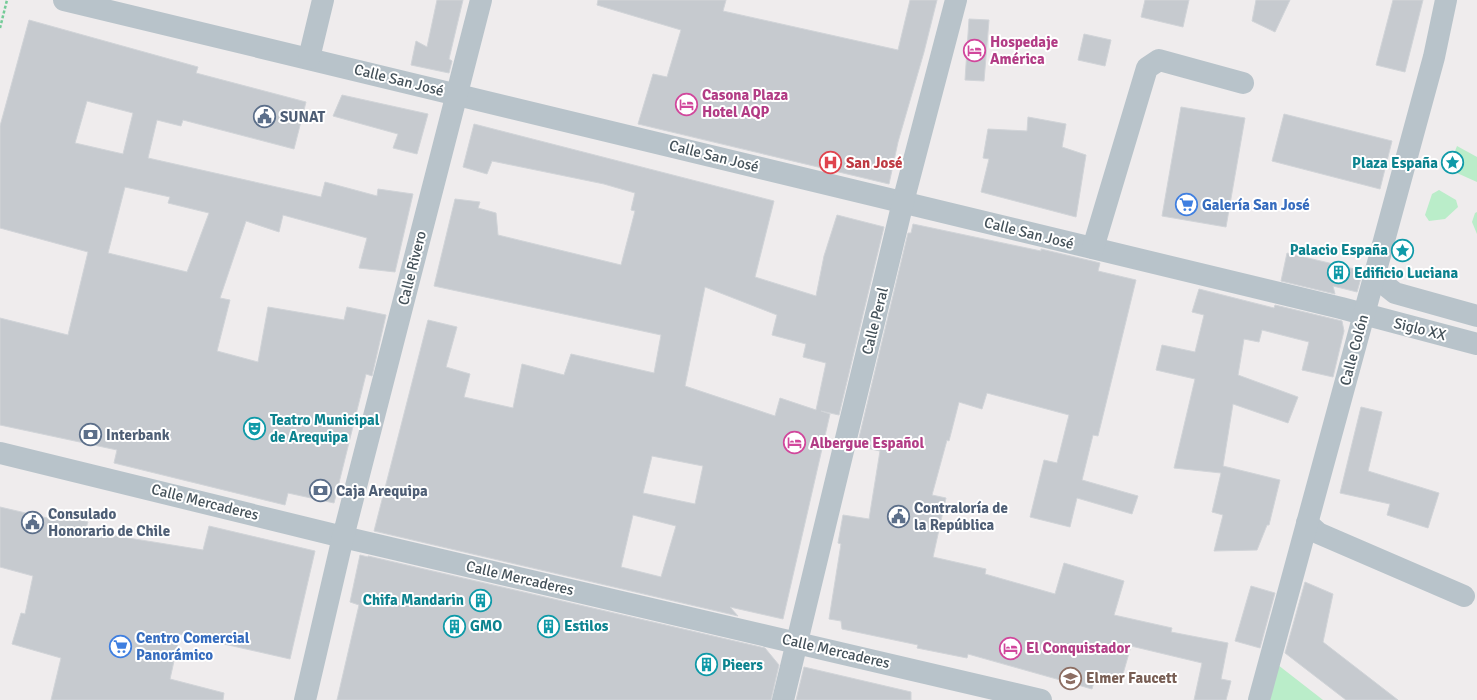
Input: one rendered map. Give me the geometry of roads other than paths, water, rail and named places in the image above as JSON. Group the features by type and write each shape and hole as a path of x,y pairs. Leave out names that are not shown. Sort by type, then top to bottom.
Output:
{"street":[{"name":"Calle San José","path":"64,0 1364,314"},
{"path":"308,58 323,0"},
{"name":"Calle Rivero","path":"305,700 343,537 481,0"},
{"name":"Calle Peral","path":"783,700 903,202 956,0"},
{"name":"Calle Colón","path":"1259,700 1434,57 1446,0"},
{"path":"1093,248 1147,68 1159,60 1243,83"},
{"name":"Siglo XX","path":"1375,277 1395,293 1477,316"},
{"name":"Siglo XX","path":"1364,314 1477,344"},
{"name":"Calle Mercaderes","path":"0,452 343,537 1041,700"},
{"path":"1307,523 1318,533 1464,596"}],"place":[{"name":"Hospedaje América","path":"975,51"},
{"name":"Casona Plaza Hotel AQP","path":"686,104"},
{"name":"SUNAT","path":"265,117"},
{"name":"San José","path":"830,163"},
{"name":"Plaza España","path":"1453,163"},
{"name":"Galería San José","path":"1186,205"},
{"name":"Palacio España","path":"1403,250"},
{"name":"Edificio Luciana","path":"1338,273"},
{"name":"Teatro Municipal de Arequipa","path":"255,429"},
{"name":"Interbank","path":"91,435"},
{"name":"Albergue Español","path":"794,443"},
{"name":"Caja Arequipa","path":"321,491"},
{"name":"Contraloría de la República","path":"898,517"},
{"name":"Consulado Honorario de Chile","path":"33,523"},
{"name":"Chifa Mandarin","path":"480,600"},
{"name":"GMO","path":"455,626"},
{"name":"Estilos","path":"549,626"},
{"name":"Centro Comercial Panorámico","path":"121,647"},
{"name":"El Conquistador","path":"1010,648"},
{"name":"Pieers","path":"707,665"},
{"name":"Elmer Faucett","path":"1071,678"}]}
